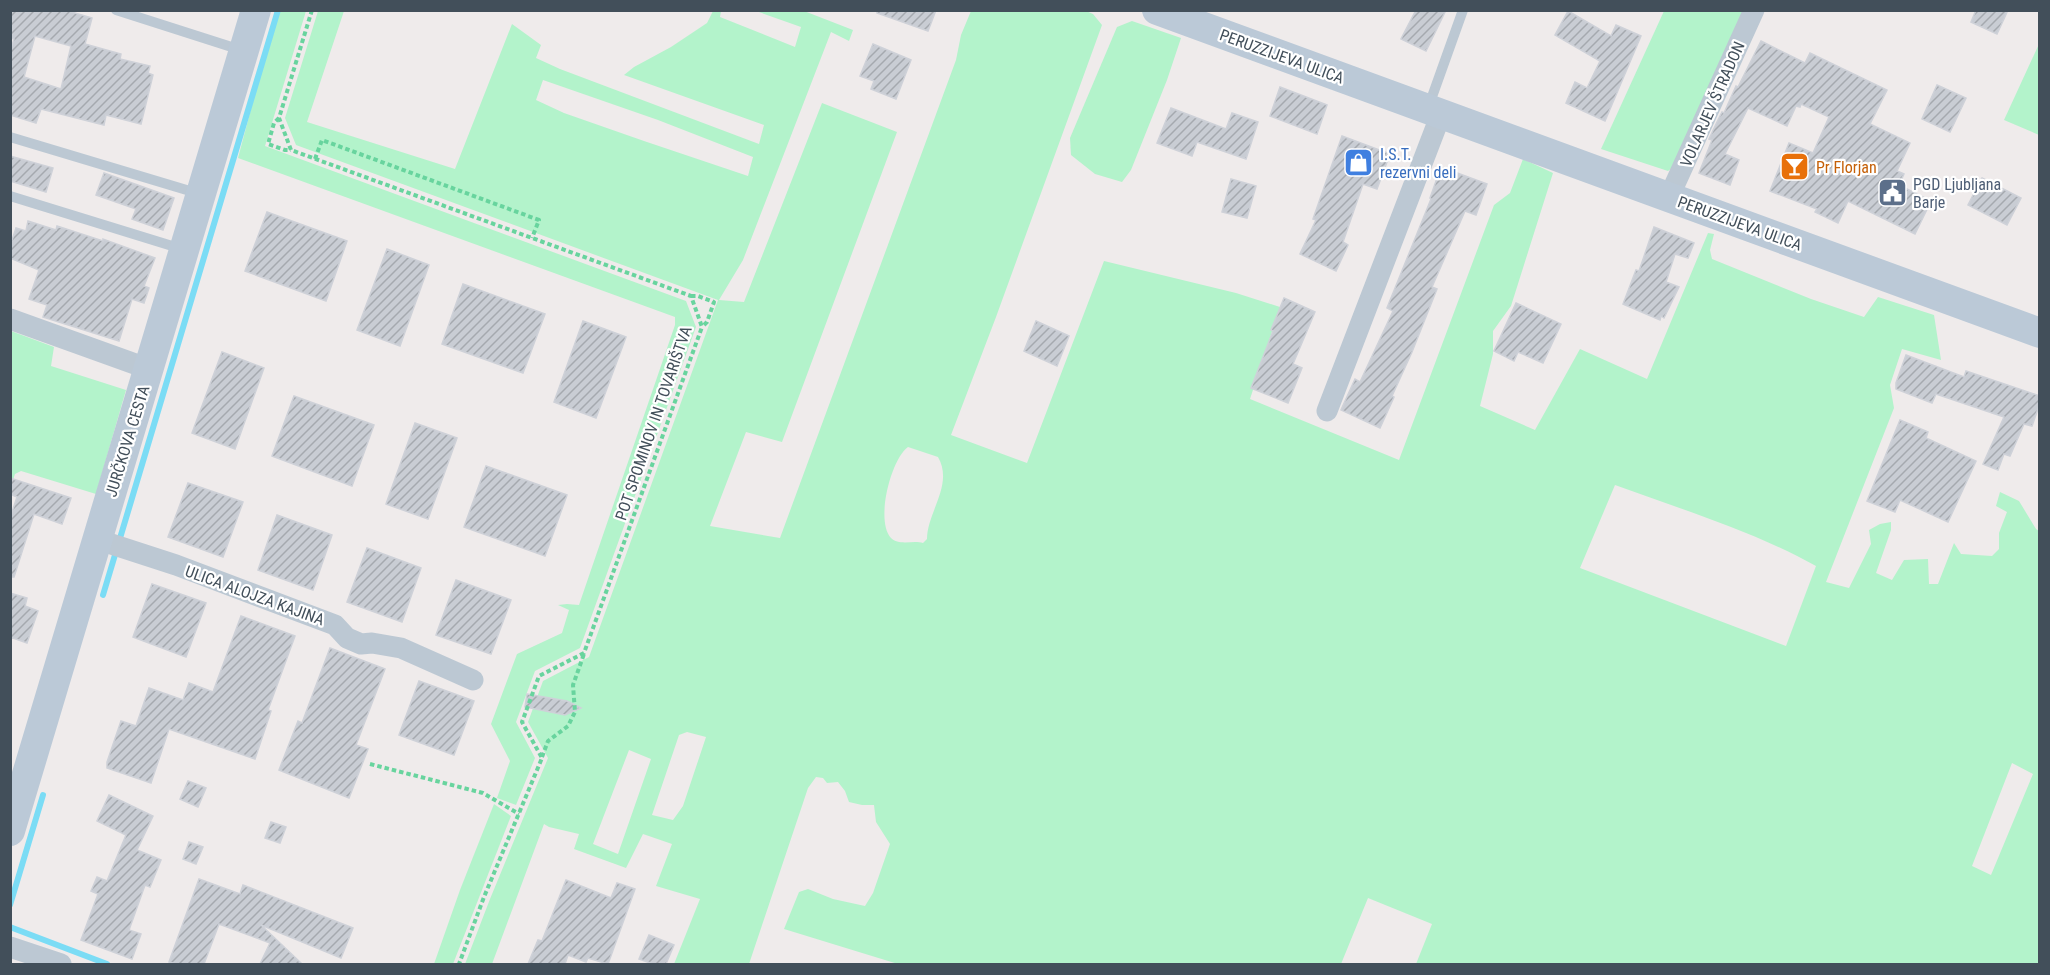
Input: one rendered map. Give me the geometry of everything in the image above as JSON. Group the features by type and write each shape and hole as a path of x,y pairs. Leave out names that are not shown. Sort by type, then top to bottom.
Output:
{"main road":[{"name":"JURČKOVA CESTA","path":"10,831 16,793 113,544 149,369 256,10"},
{"name":"PERUZZIJEVA ULICA","path":"1157,10 2040,333"}],"street":[{"name":"VOLARJEV ŠTRADON","path":"1669,197 1754,10"},
{"path":"1327,411 1434,111"},
{"path":"10,319 149,369"},
{"name":"ULICA ALOJZA KAJINA","path":"113,544 176,565 335,625 347,638 361,644 372,643 401,648 473,680"},
{"path":"10,947 61,964"}],"lane":[{"path":"116,10 244,51"},
{"path":"1434,111 1463,10"},
{"path":"10,137 201,194"},
{"path":"10,196 185,249"}],"path":[{"path":"312,10 279,118 274,123 268,144 291,150 691,297 698,296 714,302 707,322 702,327"},
{"path":"279,118 291,150"},
{"path":"315,159 322,140 333,144 539,220 532,238"},
{"name":"POT SPOMINOV IN TOVARIŠTVA","path":"542,758 548,741 568,726 575,712 573,685 702,327 691,297"},
{"path":"459,964 542,758 522,722 539,676 584,653"},
{"path":"370,764 483,793 519,814"}],"green space":[{"path":"277,11 306,11 265,146 686,301 696,327 580,648 535,671 516,722 535,758 516,805 497,798 510,761 491,724 517,654 562,633 569,610 558,605 579,605 675,325 675,317 238,158"},
{"path":"318,11 344,11 307,122 455,169 512,24 541,45 536,58 759,144 764,125 624,75 707,23 713,11 721,11 720,17 795,47 801,27 756,11 804,11 853,30 849,41 831,32 743,260 719,300 744,302 822,103 897,132 782,442 746,432 710,526 780,538 956,60 961,35 971,11 1086,11 1093,14 1102,25 951,435 1027,463 1104,261 1236,293 1280,307 1250,399 1399,460 1494,205 1510,193 1523,159 1553,173 1511,306 1493,331 1493,354 1480,406 1535,430 1580,349 1647,379 1708,233 1714,234 1710,250 1712,259 1811,299 1864,317 1878,297 1934,315 1941,360 1902,349 1890,385 1894,408 1826,582 1849,588 1871,544 1869,530 1880,524 1891,522 1891,530 1876,573 1892,580 1904,560 1928,559 1929,584 1938,584 1954,543 1961,554 1992,556 1999,549 1999,533 2007,512 1996,506 2000,492 2019,501 2039,531 2039,964 1416,964 1432,924 1368,898 1341,964 898,964 784,929 799,892 808,889 833,899 865,906 873,893 890,844 876,822 874,805 849,802 838,782 827,783 823,778 816,777 808,788 749,964 674,964 700,899 656,886 672,844 643,834 626,868 574,849 579,834 544,824 492,964 465,964 548,758 528,722 543,681 589,657 718,300 296,145 285,118","holes":["543,80 658,120 753,157 748,176 564,113 536,100","908,447 938,457 942,467 942,488 928,529 927,539 923,543 894,540 886,530 887,491 896,464","1615,485 1768,542 1816,566 1786,646 1580,568","687,732 706,737 683,806 673,820 652,815 679,735","629,750 651,759 618,854 593,844","2012,763 2033,774 1991,875 1972,866"]},
{"path":"1664,11 1748,11 1677,164 1668,171 1601,149"},
{"path":"1132,21 1181,38 1131,170 1122,182 1095,174 1071,155 1070,138 1117,27"},
{"path":"2039,44 2039,135 2004,120"},
{"path":"11,331 54,347 51,366 126,390 96,494 21,471 15,474 11,486"},
{"path":"494,804 511,816 453,964 434,964 460,890"}],"building":[{"path":"10,10 65,10 92,18 85,44 121,54 120,59 150,66 148,73 153,75 141,124 106,115 104,125 41,109 36,123 10,115 10,52 14,39 10,38","holes":["35,36 71,46 61,89 24,77"]},
{"path":"877,10 936,10 928,31 877,13"},
{"path":"1416,10 1446,10 1426,51 1401,39"},
{"path":"1976,10 2008,10 1997,34 1971,22"},
{"path":"1568,11 1611,36 1616,25 1641,36 1605,121 1566,103 1575,82 1587,88 1600,61 1555,35"},
{"path":"1761,41 1805,63 1810,53 1887,90 1870,124 1910,143 1897,171 1904,174 1899,185 1931,201 1915,234 1848,201 1838,223 1815,212 1817,209 1770,191 1789,143 1813,153 1829,117 1801,104 1800,107 1796,106 1787,126 1748,108 1725,154 1739,160 1730,185 1699,173 1716,124"},
{"path":"873,44 911,60 896,99 871,89 874,81 860,76"},
{"path":"1937,85 1966,98 1950,132 1922,119"},
{"path":"1280,87 1327,105 1317,134 1270,116"},
{"path":"1171,108 1226,129 1232,113 1258,122 1246,159 1197,142 1192,156 1157,143"},
{"path":"1342,136 1390,154 1377,189 1363,184 1343,242 1348,245 1336,271 1300,254 1316,220 1313,219"},
{"path":"10,156 53,168 46,192 10,181"},
{"path":"1441,167 1487,184 1476,215 1465,211 1432,287 1437,289 1380,428 1341,410 1355,379 1360,382 1393,311 1387,308 1431,199"},
{"path":"104,173 174,198 163,230 132,219 136,209 96,195"},
{"path":"1982,178 2021,198 2007,225 1968,205"},
{"path":"1231,179 1256,186 1247,218 1222,212"},
{"path":"267,212 347,241 326,301 245,271"},
{"path":"28,221 56,230 57,226 103,241 103,239 155,258 144,286 149,288 144,303 132,299 119,341 43,317 47,305 29,299 39,270 10,258 10,246 16,228 26,231"},
{"path":"1654,227 1694,243 1688,258 1675,254 1666,282 1679,287 1664,318 1661,316 1660,320 1623,304 1636,270 1639,271"},
{"path":"387,249 429,265 400,346 357,330"},
{"path":"463,284 545,314 523,373 442,344"},
{"path":"1284,298 1315,312 1293,364 1302,368 1288,403 1251,388"},
{"path":"1516,303 1561,324 1543,363 1518,352 1514,361 1494,351"},
{"path":"583,321 626,337 596,418 554,402"},
{"path":"1036,321 1069,336 1057,366 1024,351"},
{"path":"222,352 264,368 235,449 192,433"},
{"path":"1906,355 1964,377 1966,371 2040,396 2040,403 2032,426 2024,424 2010,456 2004,454 1998,470 1983,464 2004,417 1936,394 1932,403 1896,389"},
{"path":"294,396 374,425 352,486 272,456"},
{"path":"1900,420 1928,432 1926,438 1976,461 1948,522 1900,500 1895,512 1867,501"},
{"path":"415,423 457,438 428,519 386,504"},
{"path":"486,466 567,495 545,556 464,527"},
{"path":"10,478 71,498 62,524 34,514 14,577 10,577 10,518 17,497 10,494"},
{"path":"188,483 243,502 223,557 168,537"},
{"path":"277,515 332,535 313,590 258,570"},
{"path":"367,548 421,568 402,622 347,602"},
{"path":"456,580 511,600 491,654 436,635"},
{"path":"152,584 206,603 186,657 133,637"},
{"path":"10,593 27,598 25,606 38,611 27,643 10,639"},
{"path":"241,616 295,636 268,710 271,711 255,759 169,729 151,783 107,768 121,721 136,726 149,688 183,700 189,683 213,692"},
{"path":"330,648 385,669 356,745 368,749 349,798 279,770 298,721 302,723"},
{"path":"419,681 474,701 454,755 399,735"},
{"path":"527,694 567,701 581,708 565,715 525,707"},
{"path":"188,781 206,788 198,807 180,799"},
{"path":"109,795 153,816 137,850 161,860 150,887 145,885 129,930 141,934 132,959 81,940 98,894 91,891 97,877 107,881 126,835 97,821"},
{"path":"271,822 286,827 280,843 265,838"},
{"path":"189,842 203,847 196,864 183,859"},
{"path":"199,879 240,894 243,885 353,928 341,958 261,925 302,964 260,964 270,943 219,924 204,964 169,962"},
{"path":"566,880 611,898 617,883 635,889 608,964 588,958 586,962 568,955 565,964 528,964 538,940 542,941"},
{"path":"649,935 674,945 666,964 653,964 639,959"}],"waterway":[{"path":"103,595 278,10"},
{"path":"10,905 43,795"},
{"path":"10,927 107,964"}],"place":[{"name":"I.S.T. rezervni deli","path":"1359,163"},
{"name":"Pr Florjan","path":"1795,167"},
{"name":"PGD Ljubljana Barje","path":"1892,193"}]}
